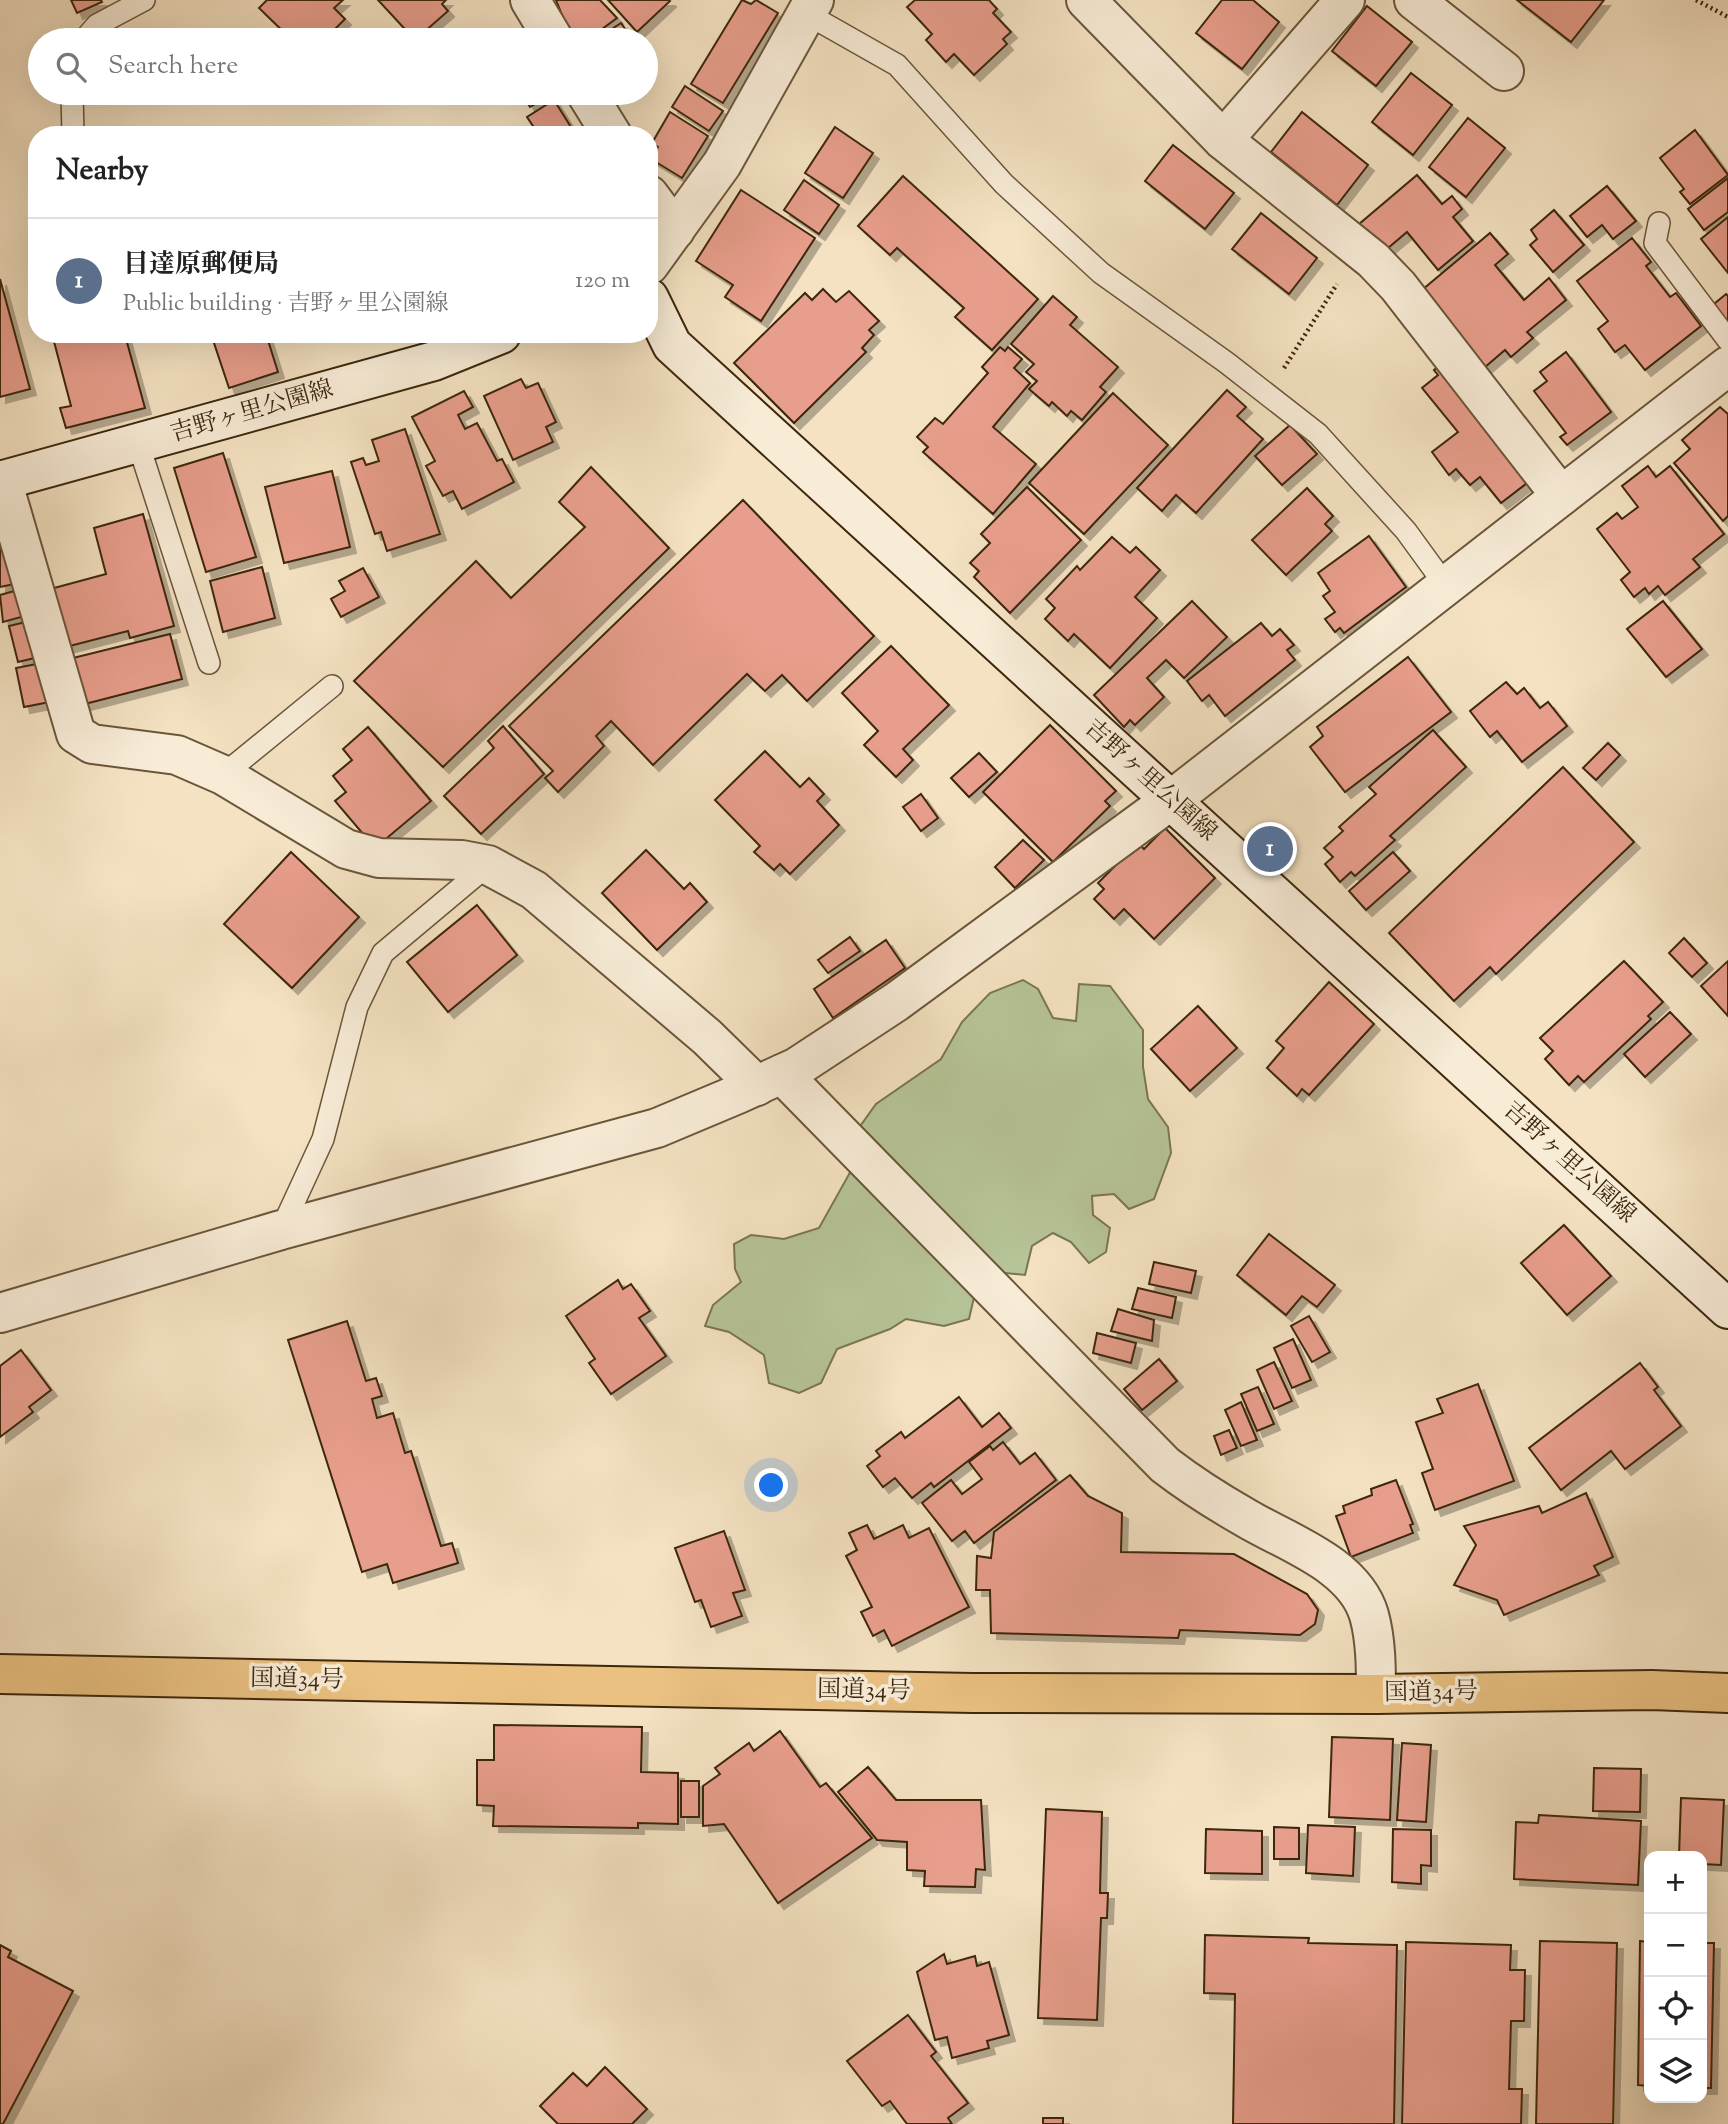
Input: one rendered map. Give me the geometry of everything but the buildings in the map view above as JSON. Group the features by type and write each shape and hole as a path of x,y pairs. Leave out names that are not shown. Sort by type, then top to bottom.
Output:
{"highway":[{"name":"国道34号","path":"0,1674 959,1693 1376,1694 1652,1690 1728,1693"}],"street":[{"path":"530,0 547,28"},
{"path":"1086,0 1223,140 1373,260 1398,286 1561,496"},
{"path":"1223,140 1345,0"},
{"path":"1414,0 1504,71"},
{"path":"658,253 722,164 811,7"},
{"path":"593,105 606,126"},
{"path":"658,207 675,230"},
{"name":"吉野ヶ里公園線","path":"658,316 673,345 1728,1309"},
{"name":"吉野ヶ里公園線","path":"1,480 434,361 478,343"},
{"path":"0,1313 281,1230 657,1128 769,1080 896,1002 1171,800 1728,366"},
{"path":"1,480 76,734 92,744 177,755 223,775 346,849 379,858 462,860 488,865 534,890 707,1037 769,1080 1165,1465 1207,1496 1272,1534 1323,1559 1348,1581 1368,1612 1376,1658 1376,1694"}],"lane":[{"path":"95,28 144,0"},
{"path":"811,7 897,65 1004,184 1101,273 1227,363 1318,434 1406,531 1446,586"},
{"path":"72,105 73,126"},
{"path":"1659,223 1655,243 1728,340"},
{"path":"138,443 209,663"},
{"path":"223,775 332,685"},
{"path":"281,1230 323,1139 336,1077 357,1007 383,953 488,865"}],"path":[{"path":"1696,0 1728,17"},
{"path":"1267,396 1347,267 1373,260"}],"green space":[{"path":"1023,980 1038,989 1053,1018 1076,1021 1079,984 1110,986 1143,1030 1143,1067 1148,1099 1168,1127 1171,1153 1154,1199 1129,1209 1114,1194 1092,1196 1093,1215 1110,1228 1106,1252 1089,1263 1071,1242 1053,1233 1032,1246 1025,1275 995,1272 975,1293 969,1319 944,1326 906,1319 890,1329 837,1349 821,1383 799,1393 769,1383 764,1355 729,1332 705,1326 713,1305 741,1282 735,1269 734,1244 751,1235 784,1239 819,1228 852,1169 861,1125 876,1104 941,1059 962,1022 990,993"}],"place":[{"name":"目達原郵便局","path":"1270,849"}]}
